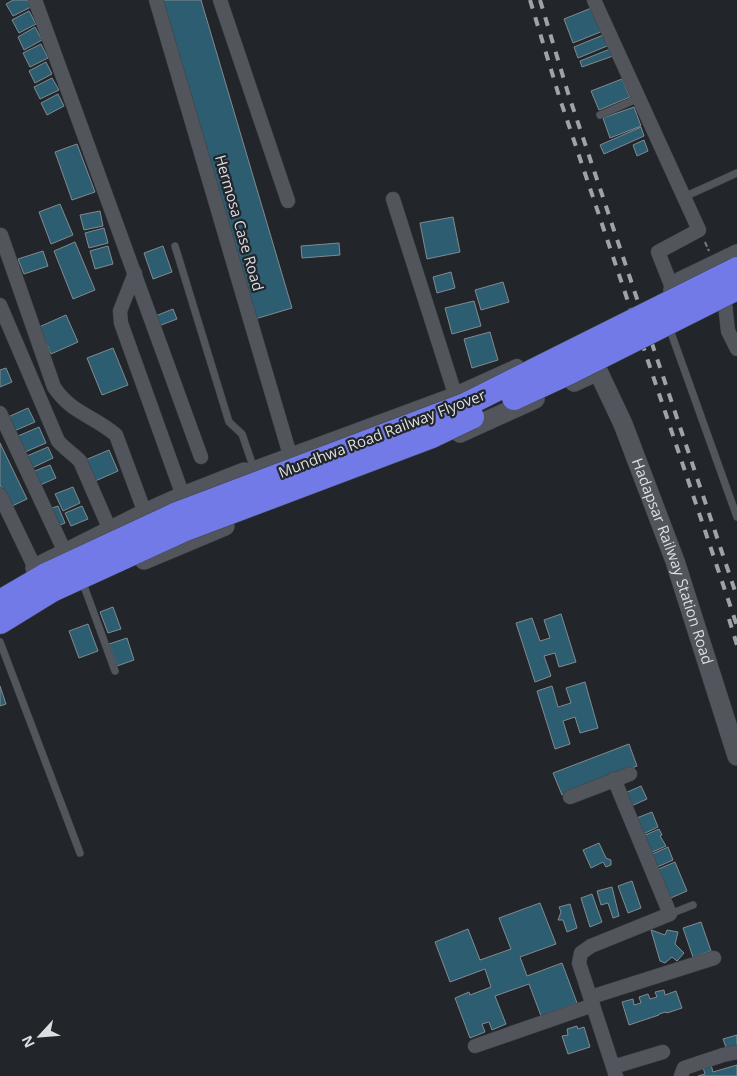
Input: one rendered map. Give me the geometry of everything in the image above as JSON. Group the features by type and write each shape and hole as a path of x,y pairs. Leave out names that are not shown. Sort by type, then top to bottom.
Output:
{"highway":[{"name":"Mundhwa Road Railway Flyover","path":"39,583 177,514 464,405 726,267"},
{"name":"Mundhwa Road Railway Flyover","path":"39,583 432,436 733,297"},
{"path":"0,602 39,583"},
{"path":"0,622 39,583"}],"street":[{"path":"35,0 201,458"},
{"name":"Hermosa Case Road","path":"156,0 290,455"},
{"path":"220,0 288,200"},
{"path":"594,0 699,230 658,252 673,290 687,319 696,318 733,297"},
{"path":"393,199 455,394"},
{"path":"1,235 54,387 62,399 74,409 116,435 145,513"},
{"path":"673,290 681,282 726,267 737,254"},
{"path":"135,273 120,311 121,323 183,496"},
{"path":"733,297 728,331 737,349"},
{"path":"0,305 58,441 80,461 110,530"},
{"path":"39,583 65,552 145,513 183,496 455,394 574,339"},
{"name":"Hadapsar Railway Station Road","path":"259,512 462,433 598,371 610,392 623,424 675,561 737,756"},
{"path":"0,413 65,552"},
{"path":"0,495 47,601 259,512 249,471"},
{"path":"570,797 630,774"},
{"path":"614,779 670,914 591,946 581,953 579,963 614,1072 663,1052"},
{"path":"475,1046 592,1001 714,958"},
{"path":"681,1076 684,1068 737,1052"}],"lane":[{"path":"600,115 639,98"},
{"path":"684,197 737,172"},
{"path":"175,246 229,422 242,434 249,471"},
{"path":"673,290 665,299 665,315 737,517"},
{"path":"84,586 115,671"},
{"path":"0,642 80,853"},
{"path":"670,914 692,905"}],"path":[{"path":"699,230 726,267"}],"building":[{"path":"13,0 27,0 31,7 13,16 6,4"},
{"path":"161,0 201,0 292,308 255,319"},
{"path":"594,7 603,31 573,43 564,19"},
{"path":"29,11 36,24 19,33 12,20"},
{"path":"35,27 42,40 24,50 18,37"},
{"path":"608,33 612,44 578,58 574,47"},
{"path":"41,44 48,58 30,67 23,53"},
{"path":"610,49 613,56 582,67 580,61"},
{"path":"46,62 52,74 35,83 29,71"},
{"path":"52,78 59,90 40,99 34,87"},
{"path":"622,79 630,97 599,110 591,91"},
{"path":"58,94 64,106 47,115 41,103"},
{"path":"634,107 641,126 610,138 603,118"},
{"path":"641,127 644,136 604,154 600,145"},
{"path":"644,140 648,151 637,156 633,145"},
{"path":"77,144 95,192 72,200 55,152"},
{"path":"60,204 73,235 51,244 39,212"},
{"path":"100,211 103,226 84,230 80,215"},
{"path":"453,217 460,252 427,259 420,223"},
{"path":"104,228 108,243 89,248 85,233"},
{"path":"75,242 95,290 73,299 54,251"},
{"path":"339,243 340,255 302,258 301,246"},
{"path":"108,246 113,264 95,269 90,251"},
{"path":"163,246 172,272 153,279 144,253"},
{"path":"43,251 48,266 24,274 18,259"},
{"path":"451,272 455,288 437,293 433,277"},
{"path":"503,282 509,302 481,310 475,290"},
{"path":"474,301 481,326 452,334 445,308"},
{"path":"173,309 177,319 156,327 153,317"},
{"path":"66,315 78,342 51,354 39,327"},
{"path":"490,332 498,360 472,368 464,339"},
{"path":"113,348 128,385 102,395 87,358"},
{"path":"6,368 12,382 0,387 0,370"},
{"path":"28,408 35,422 14,431 8,417"},
{"path":"39,427 46,443 25,452 18,436"},
{"path":"0,443 27,499 10,507 0,485"},
{"path":"48,447 53,458 32,468 27,456"},
{"path":"109,450 118,471 93,482 83,461"},
{"path":"50,465 56,478 38,486 32,472"},
{"path":"73,487 80,503 63,511 55,494"},
{"path":"58,506 65,523 58,526 49,509"},
{"path":"82,506 88,519 71,526 65,513"},
{"path":"113,607 121,629 108,633 100,612"},
{"path":"561,614 576,662 559,667 555,653 544,656 551,676 535,682 516,623 532,618 540,641 550,638 544,620"},
{"path":"88,624 98,651 79,658 69,631"},
{"path":"127,638 134,660 117,666 109,644"},
{"path":"585,682 598,728 580,733 575,717 563,721 570,744 555,749 537,691 552,686 558,707 571,703 566,688"},
{"path":"0,686 6,704 0,706"},
{"path":"629,744 637,766 562,795 553,773"},
{"path":"641,786 647,799 629,807 623,794"},
{"path":"652,812 658,827 641,835 634,819"},
{"path":"659,829 662,835 660,836 666,846 650,853 643,836"},
{"path":"599,843 606,858 611,860 611,865 606,867 603,862 591,868 583,850"},
{"path":"668,847 673,860 655,868 650,855"},
{"path":"675,862 687,891 666,900 654,871"},
{"path":"632,881 641,908 628,913 618,886"},
{"path":"612,887 619,916 613,918 608,903 601,905 597,891"},
{"path":"592,894 602,922 590,927 581,898"},
{"path":"540,903 556,944 520,957 527,976 562,963 577,1003 541,1016 529,984 495,996 506,1024 492,1030 489,1022 482,1024 485,1032 470,1038 455,998 469,992 470,995 491,987 485,969 450,982 435,942 468,929 480,960 511,949 499,918"},
{"path":"570,904 577,928 567,932 563,920 558,920 561,912 559,907"},
{"path":"701,922 711,951 693,957 683,928"},
{"path":"651,930 665,935 667,930 678,932 675,944 684,953 677,961 672,957 665,963 660,961"},
{"path":"664,990 665,995 676,991 682,1008 629,1025 622,1002 633,999 634,1005 641,1003 639,997 648,994 650,999 657,997 655,992"},
{"path":"577,1026 578,1029 584,1027 590,1047 568,1054 562,1036 568,1035 567,1029"},
{"path":"737,1035 737,1047 727,1050 723,1039"},
{"path":"710,1061 713,1072 737,1065 737,1076 698,1076 705,1074 702,1064"}],"railway":[{"path":"530,0 559,96 737,626"},
{"path":"540,0 568,93 737,597"},
{"path":"729,619 737,645"}]}
